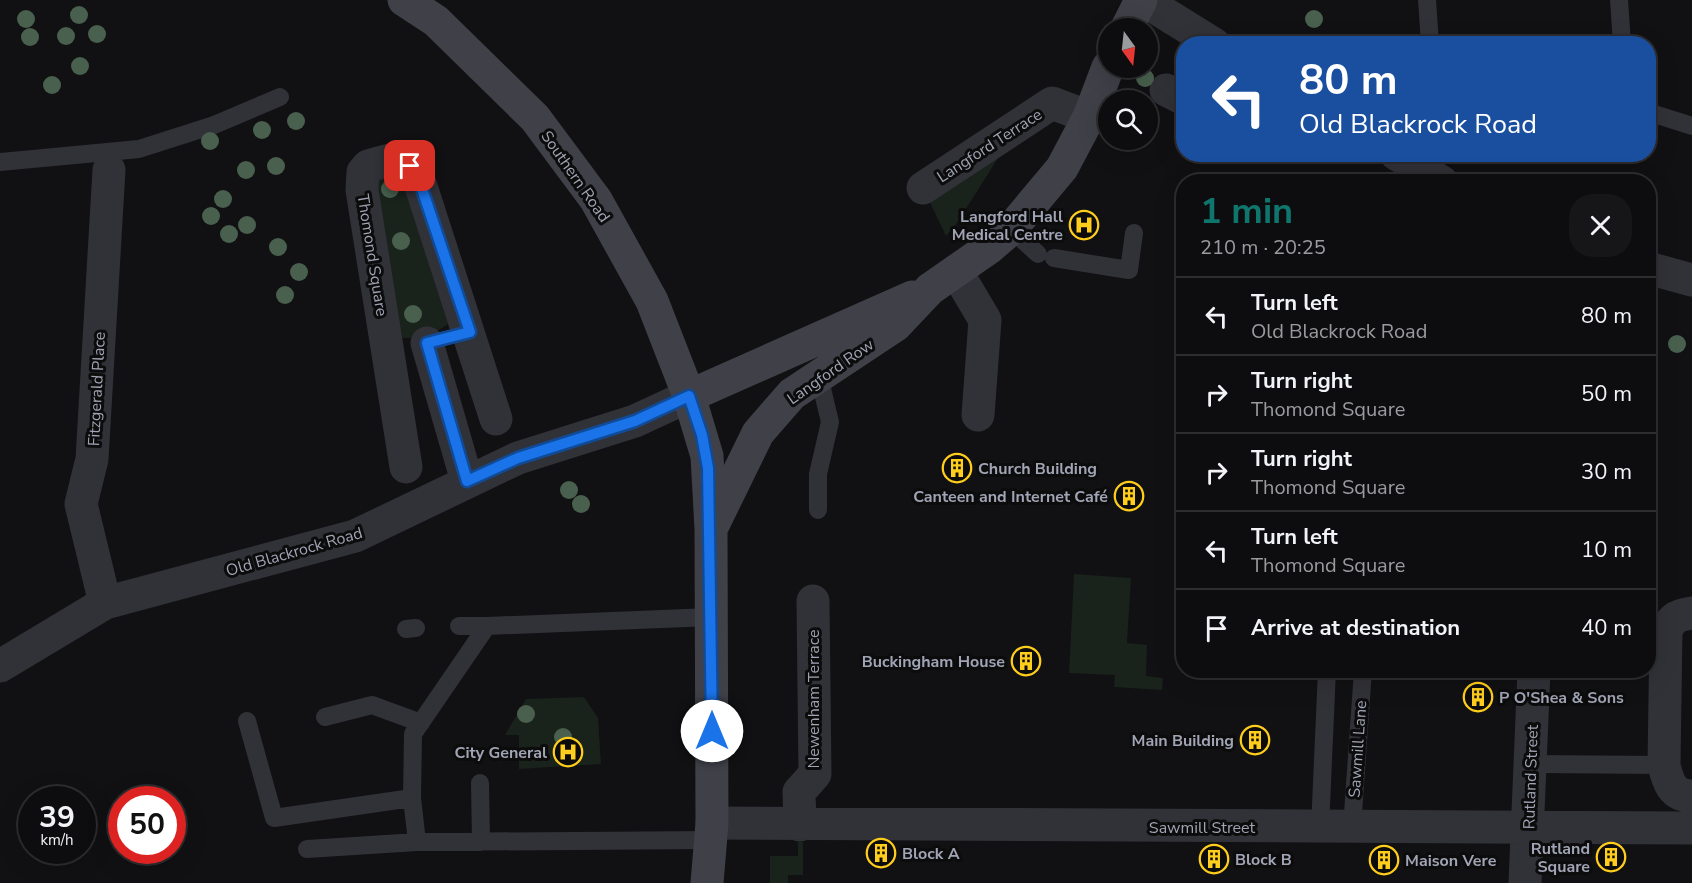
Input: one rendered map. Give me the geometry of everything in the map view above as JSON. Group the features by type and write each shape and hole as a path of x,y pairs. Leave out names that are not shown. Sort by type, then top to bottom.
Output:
{"main road":[{"name":"Southern Road","path":"404,0 436,21 536,118 596,200 652,301 689,396 707,456 711,529 711,831 707,883"},
{"path":"1132,18 1142,0"},
{"name":"Langford Row","path":"711,529 758,434 792,394 896,326 943,280 1011,229 1062,168 1089,117 1104,78"},
{"name":"Langford Row","path":"689,396 943,280"}],"street":[{"path":"1142,0 1202,36"},
{"name":"Langford Terrace","path":"923,188 1052,104 1089,117"},
{"name":"Thomond Square","path":"406,467 362,190 363,172 368,166 396,159 404,161 417,174 470,332 496,419"},
{"path":"1409,162 1429,174"},
{"name":"Fitzgerald Place","path":"105,603 81,504 92,459 109,170"},
{"path":"1656,270 1692,280"},
{"path":"943,280 985,320 978,415"},
{"path":"387,352 470,332"},
{"path":"427,343 467,481"},
{"name":"Old Blackrock Road","path":"0,666 105,603 355,536 528,454 635,421 689,396"},
{"name":"Newenham Terrace","path":"800,825 799,792 815,774 813,601"},
{"path":"1692,613 1677,615 1666,630 1664,765 1672,789 1692,796"},
{"name":"Rutland Street","path":"1525,883 1534,678"},
{"name":"Sawmill Street","path":"711,831 800,825 1692,828"}],"lane":[{"path":"1427,0 1429,36"},
{"path":"1619,0 1621,36"},
{"path":"0,162 139,149 214,125 280,97"},
{"path":"1656,115 1692,126"},
{"path":"1011,229 1046,256 1129,270 1134,233"},
{"path":"818,510 818,474 830,422 819,376"},
{"path":"459,626 711,617"},
{"path":"417,843 412,798 413,734 487,626"},
{"path":"1327,678 1336,828"},
{"name":"Sawmill Lane","path":"1336,828 1361,678"},
{"path":"325,717 372,705 421,723"},
{"path":"248,721 274,818 412,798"},
{"path":"1530,764 1664,765"},
{"path":"480,783 481,842"},
{"path":"307,849 711,831"}],"shaded area":[{"path":"1019,125 957,223 946,236 923,188"},
{"path":"398,167 448,324 432,333 408,338 402,338 370,182"},
{"path":"1074,574 1131,578 1127,643 1147,645 1146,676 1163,678 1162,690 1114,687 1115,675 1069,673"},
{"path":"584,697 598,718 601,764 519,769 519,735 505,735 526,699"},
{"path":"798,842 803,842 803,875 788,875 788,883 770,883 770,856 798,856"}],"place":[{"name":"Langford Hall Medical Centre","path":"1084,225"},
{"name":"Church Building","path":"957,468"},
{"name":"Canteen and Internet Café","path":"1129,496"},
{"name":"Buckingham House","path":"1026,661"},
{"name":"P O'Shea & Sons","path":"1478,697"},
{"name":"Main Building","path":"1255,740"},
{"name":"City General","path":"568,752"},
{"name":"Block A","path":"881,853"},
{"name":"Rutland Square","path":"1611,857"},
{"name":"Block B","path":"1214,859"},
{"name":"Maison Vere","path":"1384,860"}],"route":[{"path":"410,166 417,174 470,332 427,343 467,481 518,458 571,439 635,421 689,396 702,435 708,468 711,529 712,731"}]}
